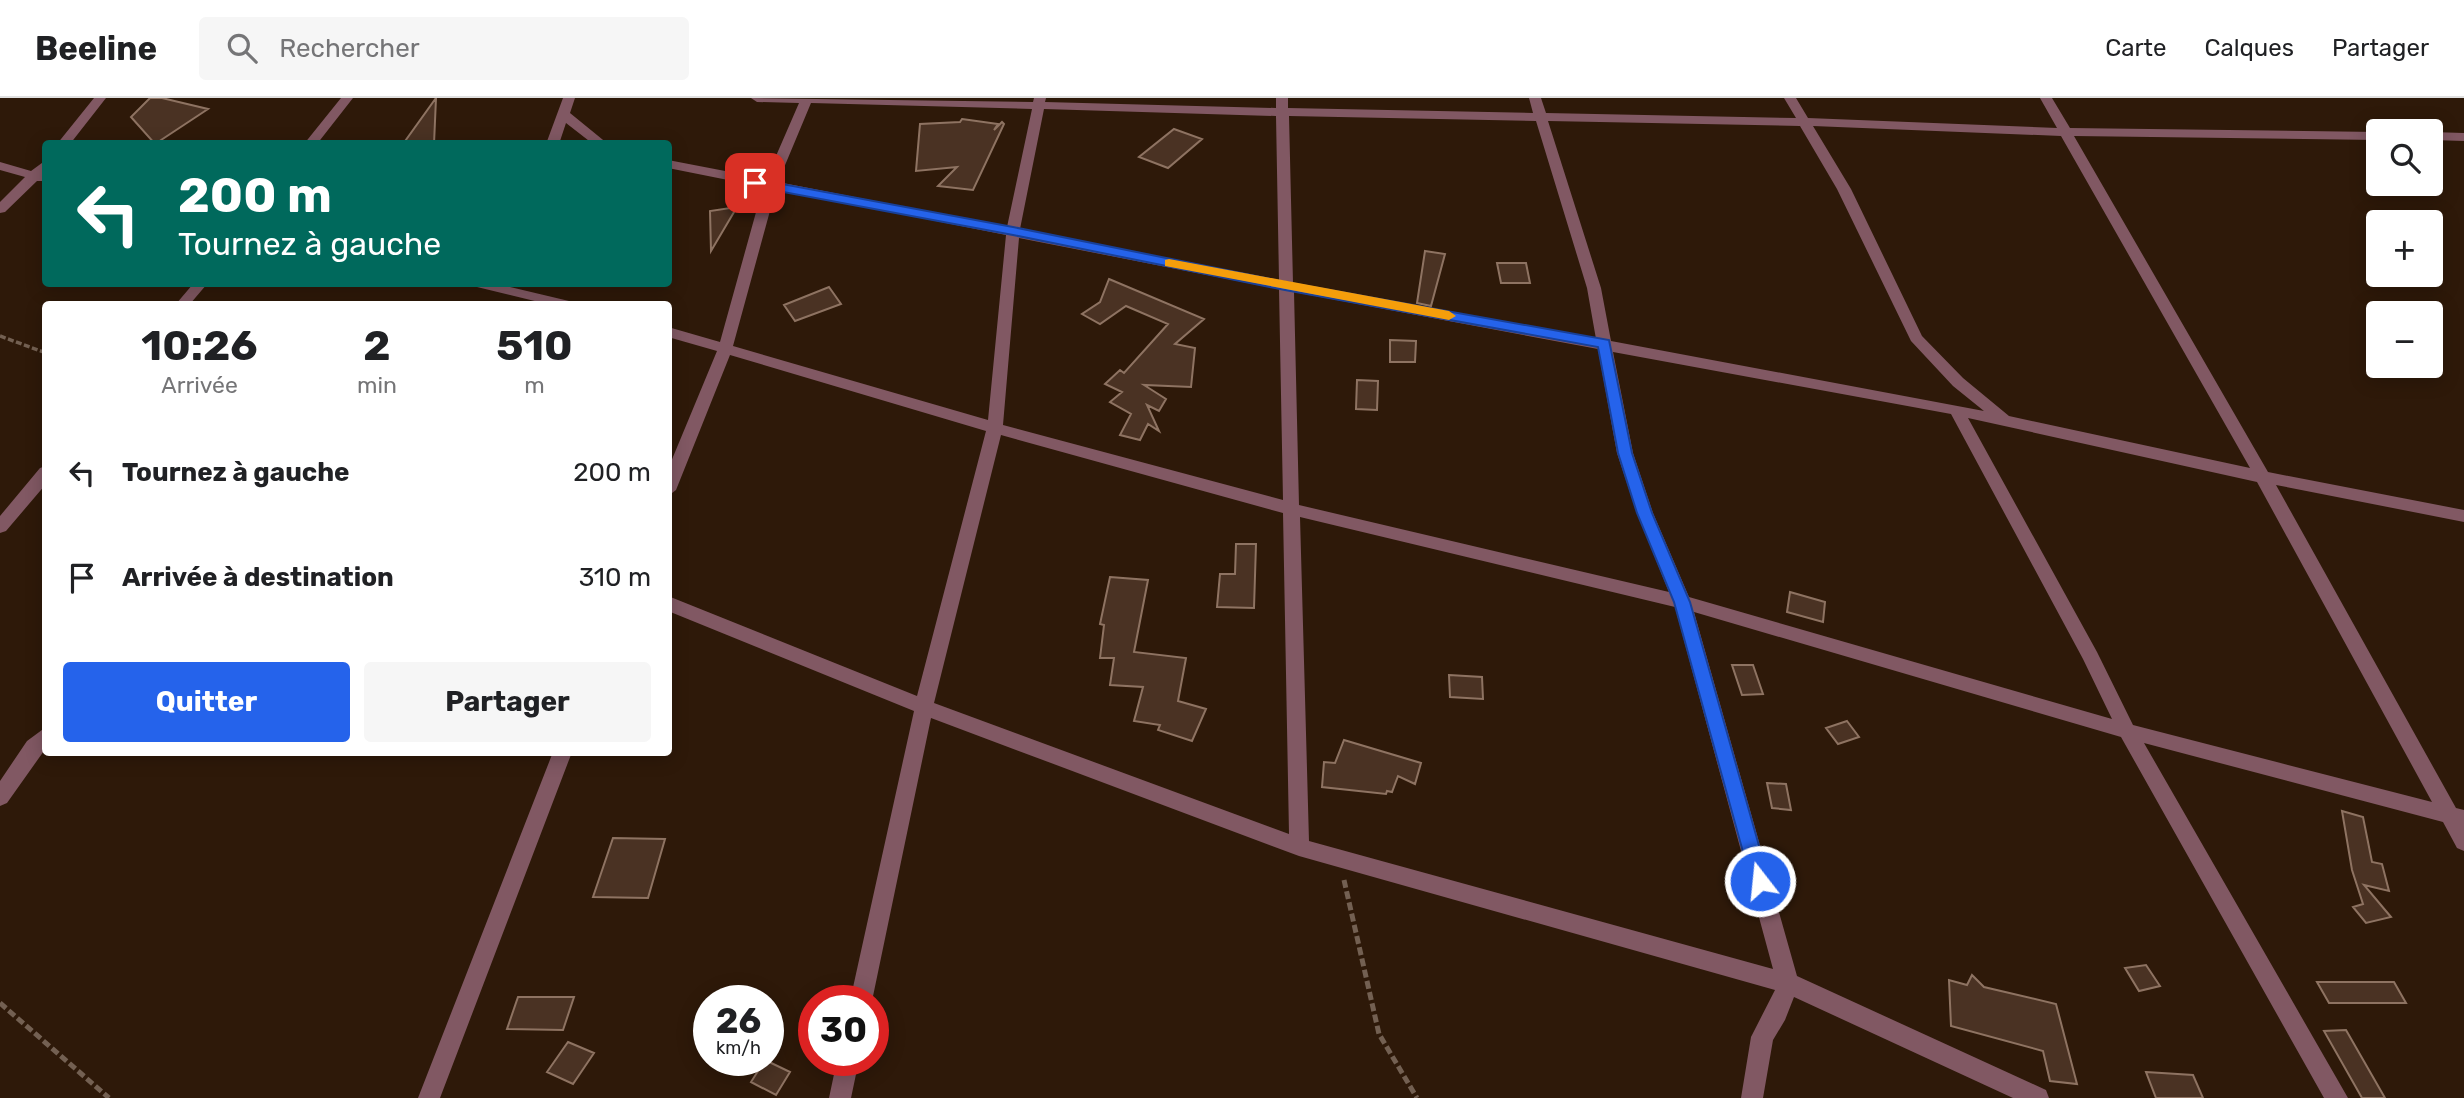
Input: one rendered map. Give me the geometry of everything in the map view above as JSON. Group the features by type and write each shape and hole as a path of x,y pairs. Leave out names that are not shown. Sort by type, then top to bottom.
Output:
{"street":[{"path":"66,140 100,98"},
{"path":"313,140 347,98"},
{"path":"553,140 569,98"},
{"path":"757,98 1282,105 2066,132 2366,136"},
{"path":"1535,98 1594,288 1625,453 1645,513 1682,602 1788,983 1777,1013 1762,1037 1752,1098"},
{"path":"1790,98 1844,189 1916,338 1958,382 2006,420"},
{"path":"2046,98 2456,816 2464,842"},
{"path":"672,480 724,351 771,186 806,99"},
{"path":"864,985 924,707 995,428 1013,231 1040,101"},
{"path":"1282,105 1299,847"},
{"path":"563,114 597,140"},
{"path":"2443,136 2464,137"},
{"path":"672,165 1285,286 1956,410 2263,477 2464,516"},
{"path":"0,166 41,178"},
{"path":"0,209 41,178"},
{"path":"186,301 197,287"},
{"path":"494,287 552,301"},
{"path":"672,333 724,351 995,428 1292,509 1682,602 2127,731 2456,816"},
{"path":"1956,410 2053,586 2127,731 2337,1098"},
{"path":"0,527 42,477"},
{"path":"672,605 924,707 1299,847 1788,983 2038,1098"},
{"path":"0,797 42,739"},
{"path":"429,1098 561,756"},
{"path":"840,1098 845,1076"}],"path":[{"path":"0,336 42,352"},
{"path":"1339,858 1379,1034 1417,1098"},
{"path":"0,1003 109,1098"}],"building":[{"path":"150,98 162,98 208,109 161,140 151,140 131,117"},
{"path":"436,98 434,140 406,140"},
{"path":"962,119 998,124 994,130 1002,122 1004,124 973,190 938,186 957,167 916,171 920,124 960,122"},
{"path":"1174,129 1202,139 1168,168 1139,157"},
{"path":"737,207 711,251 710,211"},
{"path":"1425,251 1445,254 1431,306 1417,303"},
{"path":"1497,263 1526,263 1530,283 1501,283"},
{"path":"1109,279 1204,319 1175,344 1195,348 1191,387 1144,385 1166,399 1159,411 1147,405 1159,431 1148,424 1140,440 1120,435 1131,414 1110,402 1122,392 1105,384 1120,370 1124,373 1168,324 1126,306 1100,324 1082,314 1100,302"},
{"path":"829,287 841,304 795,321 784,305"},
{"path":"1390,340 1416,341 1415,362 1390,362"},
{"path":"1357,380 1378,381 1377,410 1356,409"},
{"path":"1236,544 1256,544 1254,608 1217,607 1220,574 1235,574"},
{"path":"1110,577 1148,580 1134,652 1186,658 1178,701 1206,709 1192,741 1158,730 1160,725 1134,721 1143,687 1110,685 1114,658 1100,658 1104,625 1100,624"},
{"path":"1790,592 1825,602 1823,622 1787,612"},
{"path":"1732,665 1753,665 1763,694 1742,695"},
{"path":"1449,675 1482,677 1483,699 1450,697"},
{"path":"1847,721 1859,737 1838,744 1826,728"},
{"path":"1344,740 1421,763 1415,784 1398,776 1392,792 1387,791 1386,794 1322,787 1324,762 1335,763"},
{"path":"1767,783 1786,784 1791,810 1772,808"},
{"path":"2342,811 2363,817 2372,862 2382,864 2389,891 2364,885 2391,917 2366,923 2353,907 2363,904 2352,870"},
{"path":"613,838 665,839 648,898 593,897"},
{"path":"2146,965 2160,986 2139,991 2125,968"},
{"path":"1972,975 1984,987 2056,1004 2077,1084 2050,1081 2043,1051 1951,1026 1949,980 1967,985"},
{"path":"2317,982 2394,982 2406,1003 2329,1003"},
{"path":"518,997 574,997 563,1030 507,1029"},
{"path":"2346,1030 2385,1098 2362,1098 2324,1031"},
{"path":"568,1042 594,1053 573,1084 547,1072"},
{"path":"784,1069 790,1072 776,1095 751,1082 755,1076 784,1076"},
{"path":"2146,1072 2193,1075 2203,1098 2156,1098"}],"slow traffic":[{"path":"1169,263 1449,316"}],"route":[{"path":"755,183 1013,231 1285,286 1604,343 1625,453 1645,513 1682,602 1760,881"}]}
